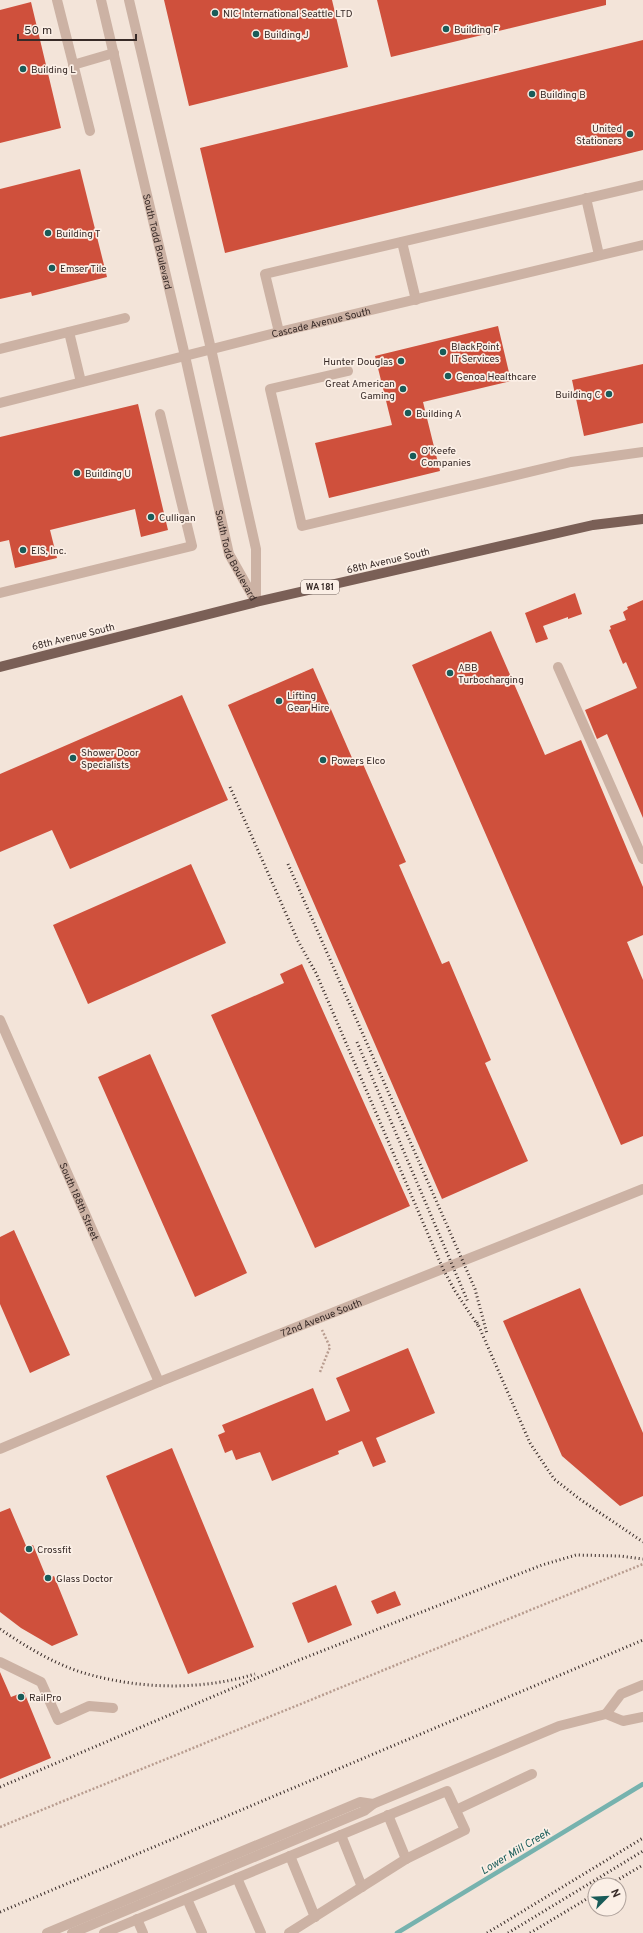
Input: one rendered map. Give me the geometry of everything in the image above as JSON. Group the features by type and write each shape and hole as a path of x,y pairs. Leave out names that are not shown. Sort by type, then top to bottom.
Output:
{"main road":[{"name":"68th Avenue South","path":"0,667 256,602 593,525 643,519"}],"street":[{"path":"57,0 90,130"},
{"name":"South Todd Boulevard","path":"100,0 114,53 185,356 229,554 256,602"},
{"name":"South Todd Boulevard","path":"129,0 211,349 256,549 256,602"},
{"path":"73,65 114,53"},
{"path":"279,332 265,274 643,185"},
{"path":"586,198 599,256"},
{"path":"402,242 416,300"},
{"name":"Cascade Avenue South","path":"0,403 279,332 643,245"},
{"path":"0,349 125,318"},
{"path":"69,332 81,382"},
{"path":"348,371 270,389 302,526 571,462 643,452"},
{"path":"0,594 192,546 160,414"},
{"path":"558,667 643,859"},
{"name":"South 188th Street","path":"0,1020 159,1382"},
{"name":"72nd Avenue South","path":"0,1449 159,1382 643,1189"},
{"path":"0,1662 42,1682 58,1720 89,1706 113,1708"},
{"path":"606,1714 620,1694 643,1685"},
{"path":"72,1933 364,1811 373,1804 559,1726 606,1714 623,1721 643,1717"},
{"path":"456,1810 532,1774"},
{"path":"104,1933 447,1791 465,1830 406,1859 289,1933"},
{"path":"47,1933 360,1802 373,1804"},
{"path":"388,1816 406,1859"},
{"path":"341,1835 362,1887"},
{"path":"290,1856 315,1917"},
{"path":"237,1878 261,1933"},
{"path":"187,1899 202,1933"},
{"path":"137,1919 143,1933"}],"path":[{"path":"317,1319 330,1347 320,1372"},
{"path":"0,1827 643,1564"}],"building":[{"name":"Building J","path":"164,0 332,0 348,67 189,106"},
{"name":"Building F","path":"377,0 606,0 606,5 391,57"},
{"name":"Building L","path":"31,2 61,128 0,143 0,10"},
{"name":"Building B","path":"643,40 643,150 225,253 200,148"},
{"name":"Building T","path":"80,169 107,277 32,296 31,292 0,299 0,189"},
{"name":"Building A","path":"498,326 511,381 423,402 440,471 329,498 315,443 392,425 375,356"},
{"name":"Building C","path":"643,364 643,423 584,436 572,380"},
{"name":"Building U","path":"138,404 168,530 141,537 135,509 50,530 57,558 15,568 9,540 0,542 0,437"},
{"path":"575,593 582,614 568,619 568,617 543,626 548,639 536,643 525,613"},
{"path":"643,600 643,818 607,734 597,739 585,710 637,688 626,662 623,664 609,630 611,629 610,626 626,620 623,612 628,609 627,607"},
{"path":"491,631 545,755 581,740 643,887 643,935 627,942 643,980 643,1136 621,1145 412,665"},
{"path":"313,668 356,767 363,764 406,862 399,865 442,964 449,961 491,1060 485,1063 528,1161 442,1199 228,705"},
{"path":"182,695 228,800 70,869 52,830 0,852 0,774"},
{"path":"191,864 226,943 88,1004 53,925"},
{"path":"302,964 410,1206 315,1248 211,1015 284,983 280,974"},
{"path":"150,1054 247,1273 195,1297 98,1077"},
{"path":"14,1230 70,1355 30,1373 0,1304 0,1237"},
{"path":"580,1288 643,1433 643,1496 620,1506 562,1456 503,1321"},
{"path":"408,1348 435,1413 376,1438 386,1462 373,1467 362,1441 338,1451 339,1454 272,1481 260,1452 236,1460 232,1450 225,1453 218,1435 225,1432 222,1425 313,1388 326,1421 350,1411 336,1378"},
{"path":"172,1448 254,1647 188,1674 106,1476"},
{"path":"10,1508 27,1548 33,1545 47,1579 54,1576 78,1635 52,1646 21,1628 0,1612 0,1512"},
{"path":"336,1585 352,1625 308,1643 292,1603"},
{"path":"395,1591 401,1605 377,1614 371,1601"},
{"path":"0,1672 11,1697 24,1692 51,1758 0,1779"}],"waterway":[{"name":"Lower Mill Creek","path":"397,1933 643,1784"}],"railway":[{"path":"230,787 298,941 316,973 443,1269 455,1291 479,1327"},
{"path":"288,864 475,1289 487,1334"},
{"path":"357,1042 468,1302"},
{"path":"477,1322 530,1443 554,1479 581,1500 643,1542"},
{"path":"0,1787 299,1660 542,1565 576,1555 620,1556 643,1559"},
{"path":"0,1629 30,1648 62,1665 84,1673 126,1682 147,1685 191,1685 213,1683 255,1674"},
{"path":"0,1912 643,1640"},
{"path":"487,1933 643,1838"},
{"path":"508,1933 643,1851"},
{"path":"623,1877 643,1865"},
{"path":"530,1933 587,1899"}],"place":[{"name":"NIC International Seattle LTD","path":"215,13"},
{"name":"Building F","path":"446,29"},
{"name":"Building J","path":"256,34"},
{"name":"Building L","path":"23,69"},
{"name":"Building B","path":"532,94"},
{"name":"United Stationers","path":"630,134"},
{"name":"Building T","path":"48,233"},
{"name":"Emser Tile","path":"52,268"},
{"name":"BlackPoint IT Services","path":"443,352"},
{"name":"Hunter Douglas","path":"401,361"},
{"name":"Genoa Healthcare","path":"448,376"},
{"name":"Great American Gaming","path":"403,389"},
{"name":"Building C","path":"609,394"},
{"name":"Building A","path":"408,413"},
{"name":"O'Keefe Companies","path":"413,456"},
{"name":"Building U","path":"77,473"},
{"name":"Culligan","path":"151,517"},
{"name":"EIS, Inc.","path":"23,550"},
{"name":"ABB Turbocharging","path":"450,673"},
{"name":"Lifting Gear Hire","path":"279,701"},
{"name":"Shower Door Specialists","path":"73,758"},
{"name":"Powers Elco","path":"323,760"},
{"name":"Crossfit","path":"29,1549"},
{"name":"Glass Doctor","path":"48,1578"},
{"name":"RailPro","path":"21,1697"}]}
